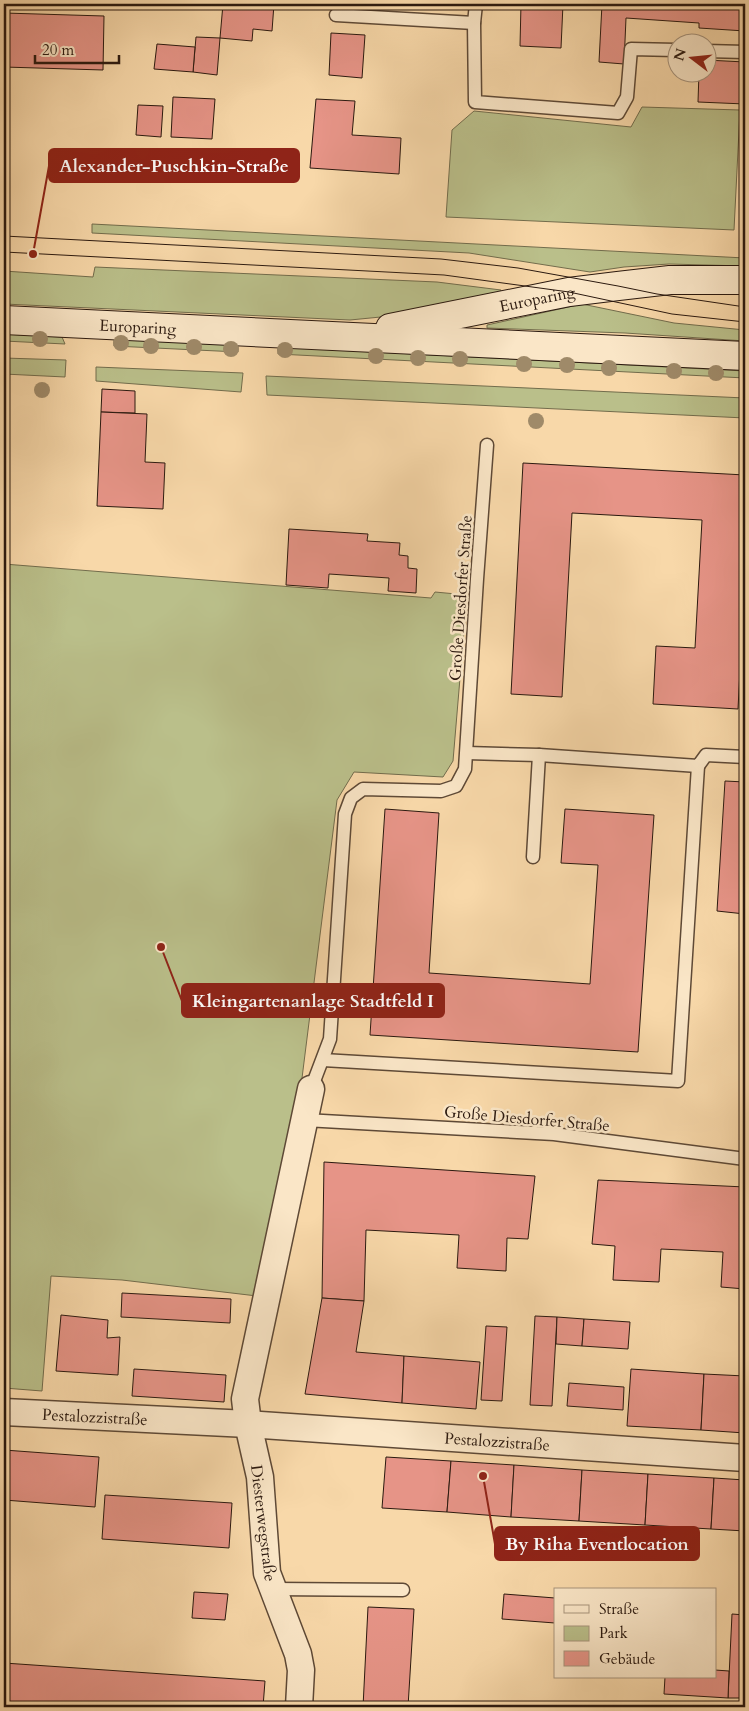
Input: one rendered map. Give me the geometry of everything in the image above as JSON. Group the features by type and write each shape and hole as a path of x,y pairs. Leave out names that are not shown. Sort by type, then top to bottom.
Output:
{"main road":[{"name":"Europaring","path":"332,336 396,327 569,292 677,280 745,280"},
{"name":"Europaring","path":"4,320 745,356"}],"street":[{"path":"248,1424 246,1390 311,1089"},
{"name":"Pestalozzistraße","path":"4,1412 248,1424 745,1458"},
{"name":"Diesterwegstraße","path":"248,1424 260,1477 267,1573 298,1654 301,1670 299,1707"}],"lane":[{"path":"476,4 474,23 476,102 618,113 627,97 631,49 666,50"},
{"path":"336,15 474,23"},
{"path":"716,51 745,52"},
{"name":"Große Diesdorfer Straße","path":"311,1089 330,1039 345,814 351,798 363,789 441,791 456,786 465,769 476,578 487,445"},
{"path":"467,753 539,755 698,766"},
{"path":"322,1060 678,1081 698,766 706,754 745,757"},
{"path":"533,857 539,755"},
{"name":"Große Diesdorfer Straße","path":"305,1120 554,1134 745,1159"},
{"path":"272,1589 403,1590"}],"green space":[{"path":"642,107 740,110 734,230 446,217 452,130 474,111 631,127"},
{"path":"92,224 745,258 745,266 669,264 624,267 590,272 469,253 92,233"},
{"path":"95,267 437,282 501,290 501,292 401,315 350,320 4,304 4,271 93,277"},
{"path":"582,304 674,323 745,330 745,341 625,333 487,328 487,325"},
{"path":"4,334 62,337 65,344 4,341"},
{"path":"114,339 238,345 238,352 114,346"},
{"path":"278,347 745,371 745,378 278,354"},
{"path":"4,358 66,360 65,377 4,374"},
{"path":"96,367 243,373 241,392 96,381"},
{"path":"266,376 745,398 745,418 267,395"},
{"path":"4,564 431,598 435,592 467,595 453,761 443,777 354,772 337,800 300,1094 257,1296 122,1280 51,1276 42,1391 4,1388"}],"building":[{"path":"223,4 274,4 272,31 253,29 252,41 220,38"},
{"path":"326,4 383,4 383,7"},
{"path":"521,4 563,4 561,48 520,46"},
{"path":"602,4 745,4 745,31 699,28 699,23 626,18 624,64 599,62"},
{"path":"4,13 104,16 103,70 4,67"},
{"path":"331,33 365,35 362,78 329,75"},
{"path":"196,37 220,38 217,75 193,72"},
{"path":"157,44 195,47 193,72 154,69"},
{"path":"716,61 745,62 745,104 698,102 699,82 716,82"},
{"path":"173,97 215,99 212,139 171,137"},
{"path":"316,99 355,101 352,135 401,138 399,174 310,168"},
{"path":"138,105 163,106 161,137 136,135"},
{"path":"102,389 135,391 135,413 101,412"},
{"path":"101,412 147,414 145,462 165,463 163,509 97,506"},
{"path":"523,463 745,475 745,571 738,709 653,704 656,646 695,648 702,520 572,513 562,697 511,694"},
{"path":"289,529 368,534 367,541 400,543 399,555 408,556 408,568 417,569 416,593 388,591 389,578 329,574 328,588 286,585"},
{"path":"725,781 745,782 745,914 717,911"},
{"path":"385,809 439,813 429,973 590,984 598,865 561,863 565,809 654,815 638,1052 370,1035"},
{"path":"324,1162 535,1176 528,1239 507,1238 506,1271 457,1268 459,1235 366,1230 364,1301 322,1298"},
{"path":"598,1180 745,1187 745,1289 721,1287 723,1252 661,1249 659,1282 613,1280 615,1246 592,1244"},
{"path":"122,1293 231,1299 230,1323 121,1317"},
{"path":"322,1298 364,1301 356,1352 404,1356 402,1403 305,1394"},
{"path":"61,1315 108,1320 107,1338 120,1337 118,1375 56,1371"},
{"path":"535,1316 557,1317 552,1406 530,1405"},
{"path":"557,1317 584,1319 582,1346 556,1344"},
{"path":"584,1319 630,1322 628,1349 582,1346"},
{"path":"486,1326 507,1327 502,1401 481,1400"},
{"path":"404,1356 480,1362 476,1409 402,1403"},
{"path":"134,1369 226,1375 224,1402 132,1396"},
{"path":"631,1369 704,1374 701,1430 627,1426"},
{"path":"704,1374 745,1376 745,1433 701,1430"},
{"path":"569,1383 624,1387 623,1410 567,1406"},
{"path":"4,1450 99,1457 95,1507 4,1500"},
{"path":"386,1457 451,1461 447,1512 382,1508"},
{"path":"451,1461 514,1465 511,1517 447,1512"},
{"path":"514,1465 582,1470 579,1521 511,1517"},
{"path":"582,1470 648,1474 645,1525 579,1521"},
{"path":"648,1474 714,1478 711,1529 645,1525"},
{"path":"714,1478 745,1480 745,1531 711,1529"},
{"path":"105,1495 232,1503 229,1548 102,1539"},
{"path":"194,1592 228,1594 225,1620 192,1618"},
{"path":"504,1594 554,1598 554,1623 502,1619"},
{"path":"368,1607 414,1609 408,1707 363,1707"},
{"path":"732,1614 745,1615 745,1698 728,1698"},
{"path":"4,1663 265,1681 263,1707 4,1707"},
{"path":"716,1670 729,1671 728,1698 664,1694 665,1678 716,1678"}],"tram line":[{"path":"4,236 441,259 518,268 657,294 745,307"},
{"path":"4,252 444,275 569,292 672,314 745,322"}],"place":[{"name":"Alexander-Puschkin-Straße","path":"33,254"},
{"name":"Kleingartenanlage Stadtfeld I","path":"161,947"},
{"name":"By Riha Eventlocation","path":"483,1476"}]}
